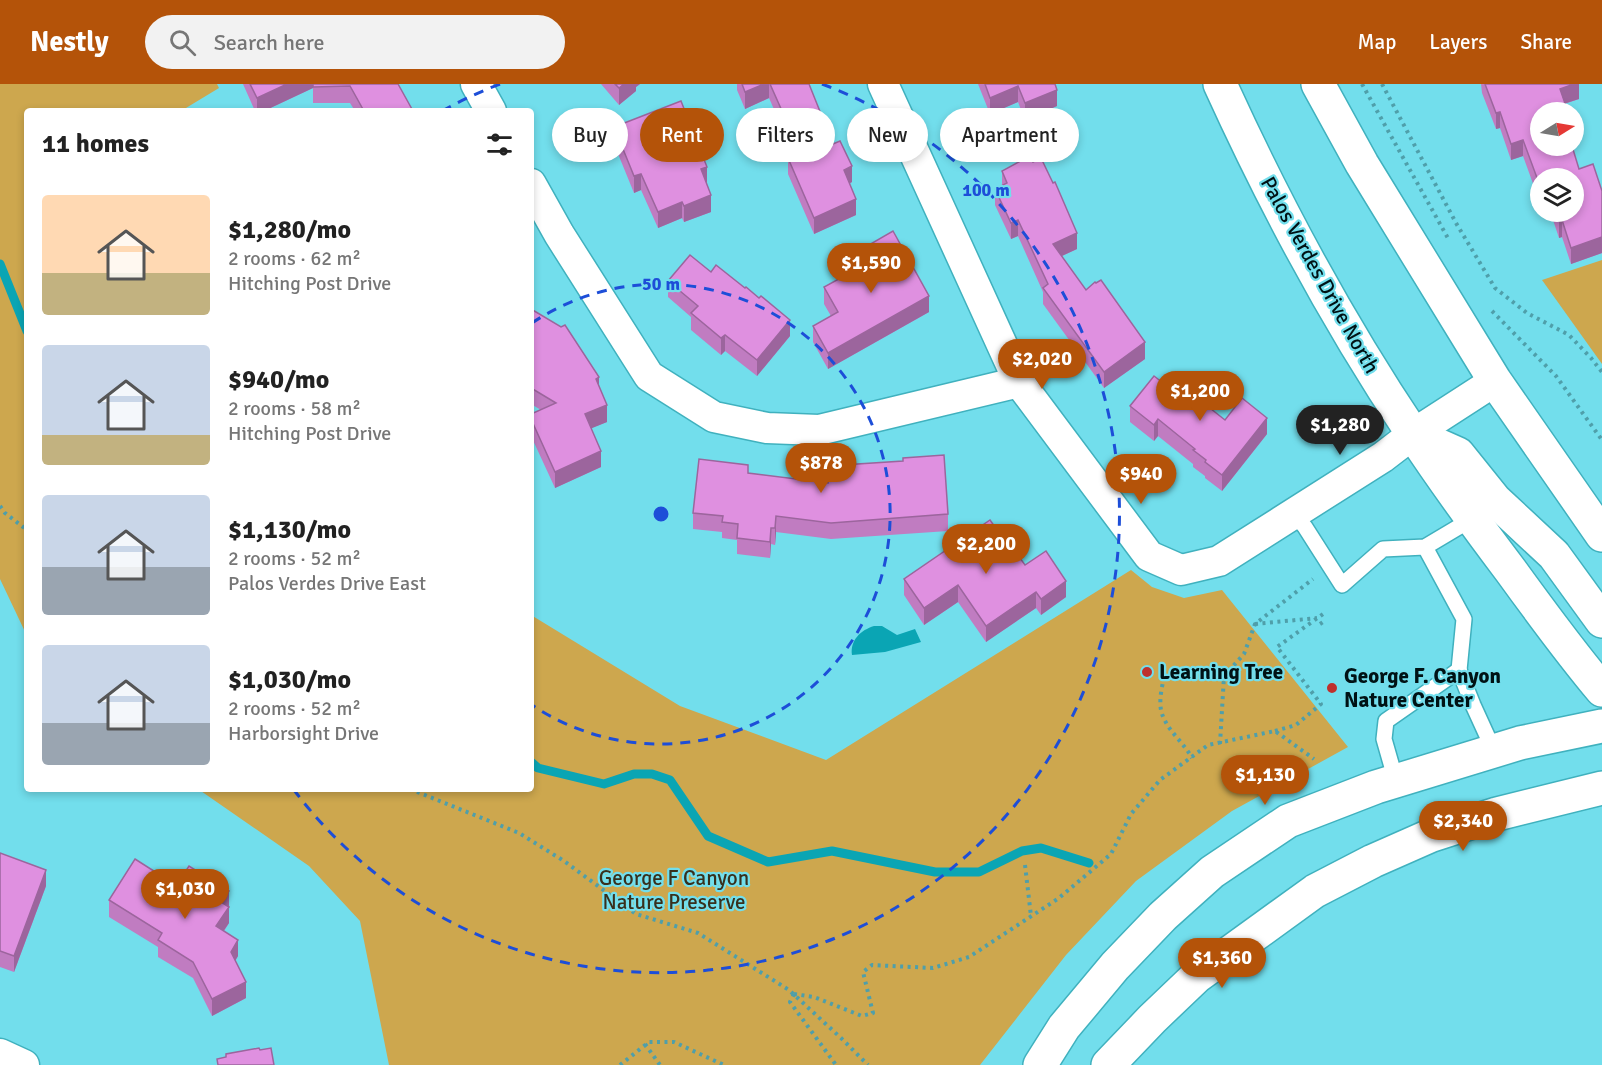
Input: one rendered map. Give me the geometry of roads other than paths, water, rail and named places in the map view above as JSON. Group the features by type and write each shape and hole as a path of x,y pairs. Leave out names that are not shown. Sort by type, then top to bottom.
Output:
{"main road":[{"name":"Palos Verdes Drive North","path":"1220,84 1315,273 1413,434 1472,519 1566,646 1602,690"},
{"path":"1318,84 1362,164 1495,381 1602,535"},
{"path":"1413,434 1458,454 1495,500 1554,555 1602,621"},
{"path":"1040,1065 1064,1027 1163,916 1212,872 1288,821 1396,781 1520,743 1602,726"},
{"path":"1108,1065 1196,977 1315,891 1373,861 1432,835 1497,814 1602,788"}],"street":[{"path":"476,84 489,108"},
{"path":"883,84 1019,382 1149,556 1181,570 1220,561 1383,457 1413,434 1495,381"},
{"path":"534,189 559,234 649,376 714,417 767,428 819,430 1019,382"},
{"path":"0,1054 24,1065"}],"lane":[{"path":"1294,514 1342,585 1383,549 1425,547 1472,519"},
{"path":"1425,547 1464,619 1459,670 1494,751"},
{"path":"1396,781 1384,739 1386,721 1459,670"}],"water":[{"path":"874,626 882,626 897,635 915,629 921,642 885,652 852,655 857,636"}],"waterway":[{"path":"0,264 24,324"},
{"path":"534,765 538,768 604,784 634,774 652,774 670,780 708,836 768,862 832,851 935,872 979,872 1022,851 1041,848 1089,863"}],"place":[{"name":"Learning Tree","path":"1147,672"},
{"name":"George F. Canyon Nature Center","path":"1332,688"}],"park label":[{"name":"George F Canyon Nature Preserve","path":"674,890"}]}
